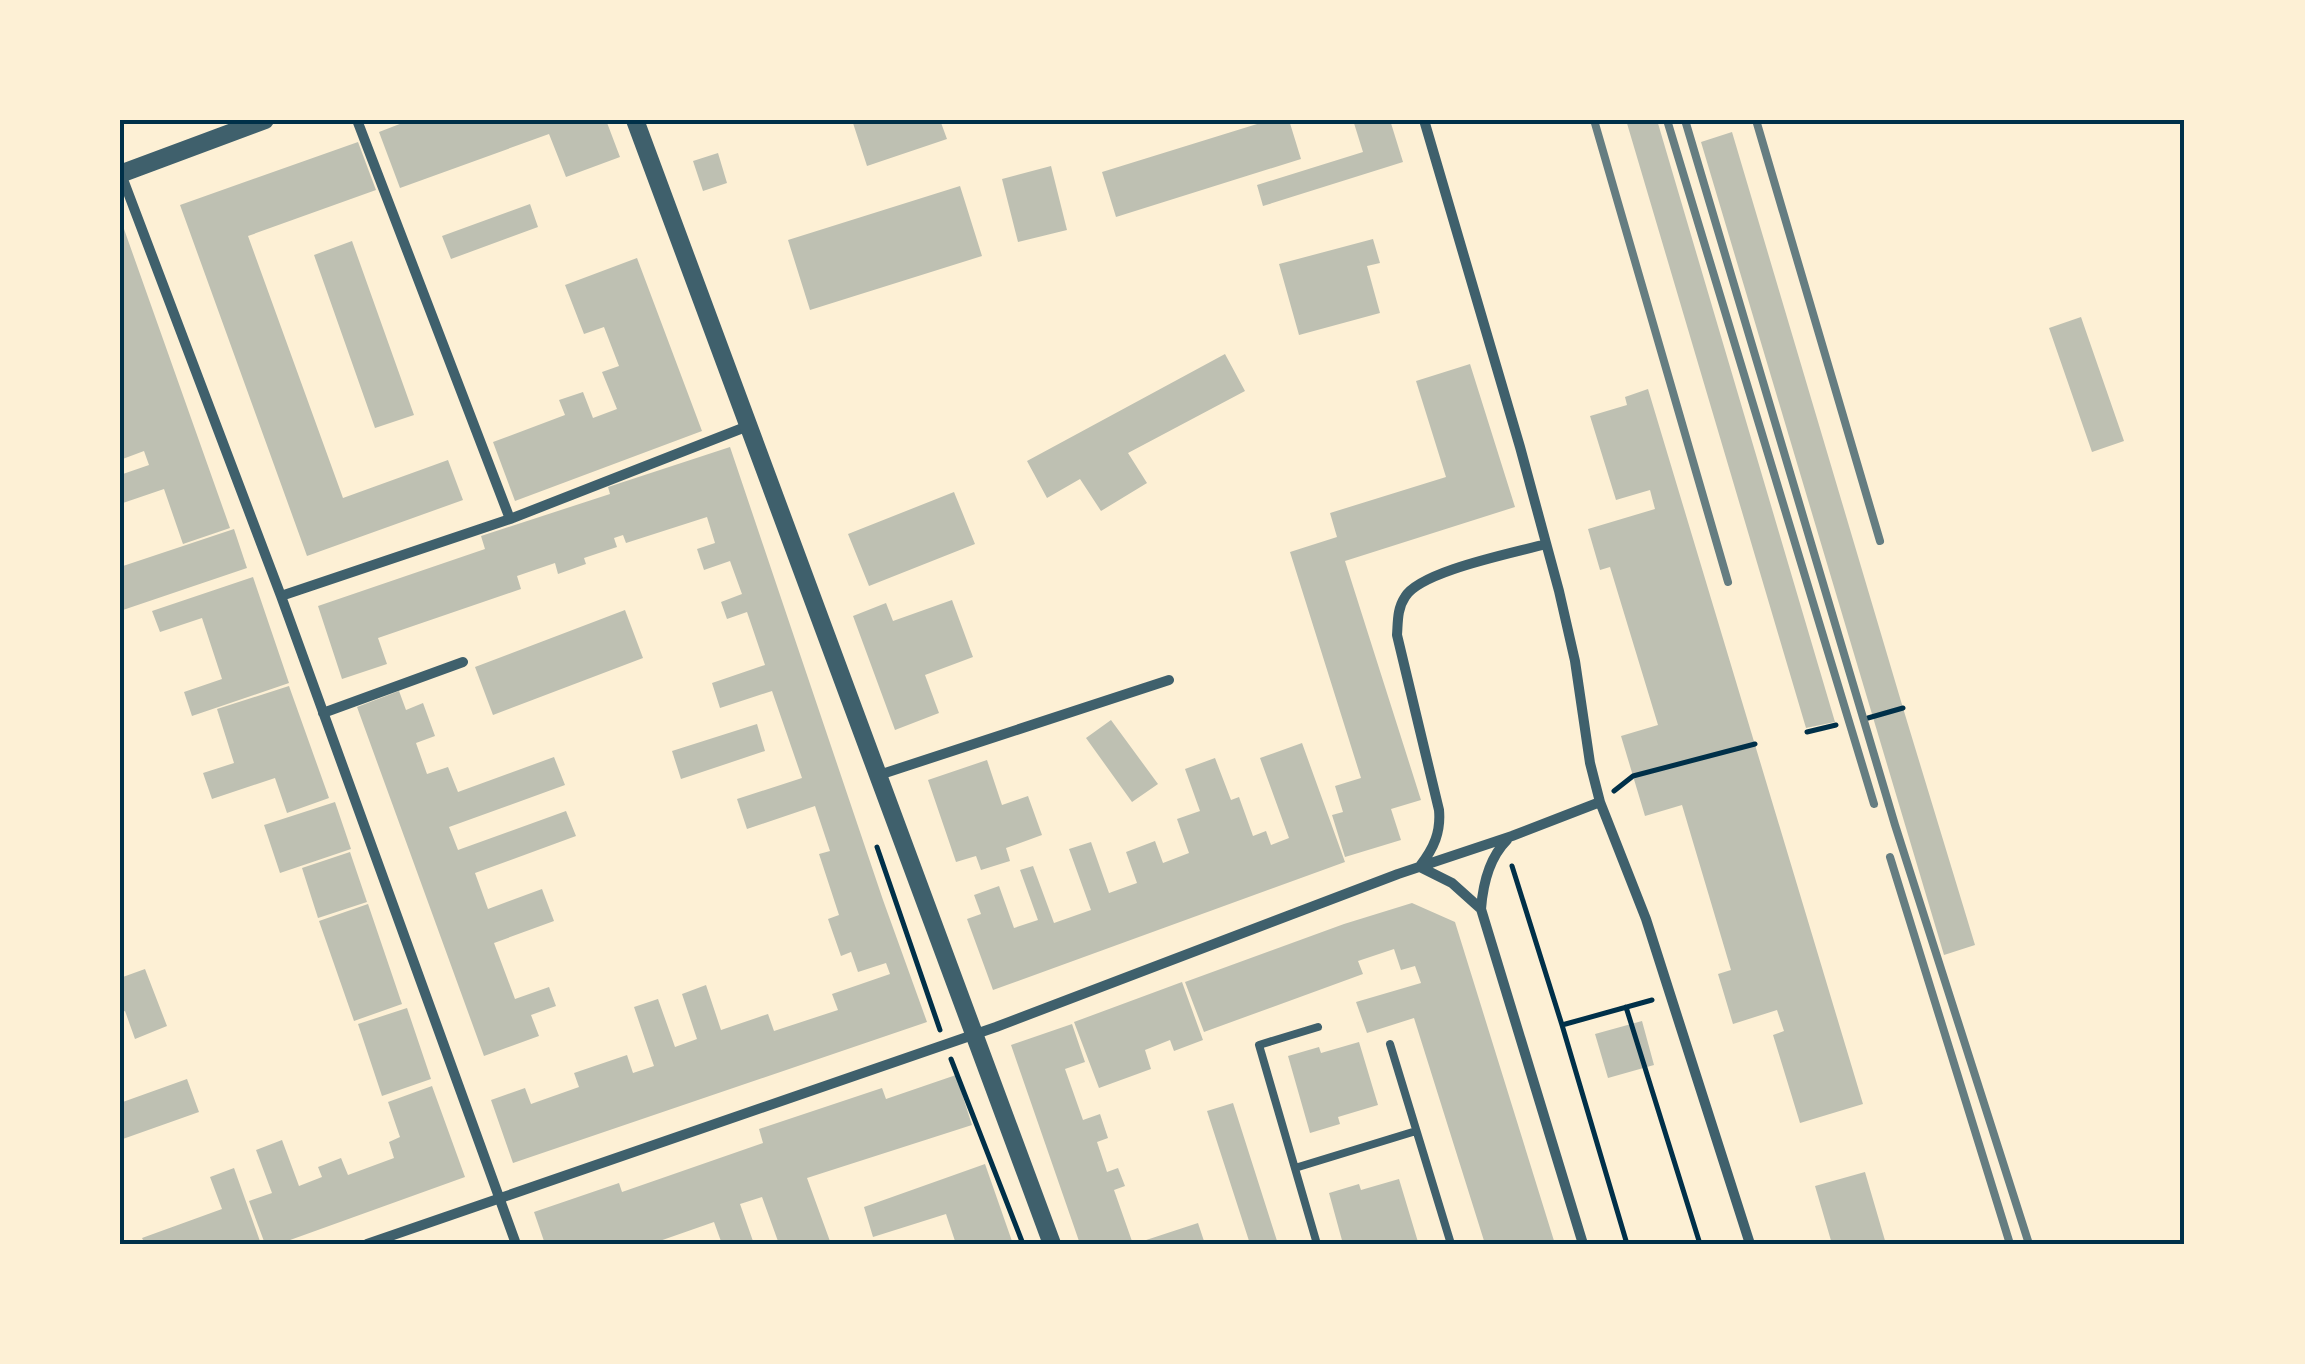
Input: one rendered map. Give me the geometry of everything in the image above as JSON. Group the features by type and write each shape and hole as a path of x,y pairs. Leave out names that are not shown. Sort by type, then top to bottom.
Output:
{"street":[{"path":"265,120 120,174 281,596 516,1244"},
{"path":"357,120 510,519"},
{"path":"635,120 1052,1244"},
{"path":"1424,120 1546,544 1571,643 1600,802 1636,890 1750,1244"},
{"path":"281,596 510,519 748,426"},
{"path":"1419,866 1430,852 1440,824 1397,636 1398,610 1406,593 1425,578 1546,544"},
{"path":"322,713 463,662"},
{"path":"879,775 1170,680"},
{"path":"367,1244 976,1034 1419,866 1600,802"},
{"path":"1512,836 1493,859 1481,908 1583,1244"},
{"path":"1419,866 1452,883 1481,908"}],"lane":[{"path":"1317,1244 1258,1045 1318,1027"},
{"path":"1390,1044 1451,1244"},
{"path":"1294,1168 1416,1131"}],"path":[{"path":"1868,718 1902,708"},
{"path":"1807,732 1836,726"},
{"path":"1633,776 1755,744"},
{"path":"1512,866 1627,1244"},
{"path":"1562,1025 1671,995"},
{"path":"1626,1007 1700,1244"}],"building":[{"path":"410,120 606,120 620,157 566,177 549,134 400,188 379,132"},
{"path":"852,120 940,120 947,139 867,166"},
{"path":"1270,120 1289,120 1301,159 1116,217 1102,172"},
{"path":"1353,120 1390,120 1403,162 1263,206 1257,185 1363,152"},
{"path":"1626,120 1657,120 1835,722 1806,728"},
{"path":"1732,132 1975,945 1944,955 1701,142"},
{"path":"358,142 376,190 248,236 343,498 448,460 463,500 307,556 180,205"},
{"path":"718,153 727,183 703,191 693,161"},
{"path":"1051,166 1067,230 1018,242 1002,179"},
{"path":"960,186 982,256 810,310 788,240"},
{"path":"530,204 538,227 451,259 442,236"},
{"path":"124,229 230,528 183,544 164,489 120,504 120,475 149,465 144,451 120,460 120,230"},
{"path":"1373,239 1380,263 1367,266 1380,313 1299,335 1279,264"},
{"path":"352,241 414,415 375,428 314,255"},
{"path":"637,258 702,431 515,501 493,442 565,415 559,400 583,392 593,418 617,409 602,372 619,366 604,327 584,334 565,285"},
{"path":"2081,317 2124,441 2092,452 2049,328"},
{"path":"1225,354 1245,391 1128,453 1147,483 1101,511 1080,479 1047,498 1027,461"},
{"path":"1470,364 1515,507 1345,561 1421,800 1391,809 1401,840 1345,857 1332,815 1343,812 1335,786 1361,778 1290,552 1337,537 1330,513 1446,477 1416,381"},
{"path":"1648,389 1863,1104 1800,1123 1773,1035 1784,1031 1777,1010 1733,1024 1718,974 1731,970 1682,805 1645,816 1621,736 1658,725 1610,567 1600,570 1588,529 1655,509 1650,490 1616,500 1590,416 1627,405 1625,397"},
{"path":"730,447 927,1022 513,1163 491,1100 525,1088 531,1104 579,1087 574,1073 627,1055 633,1073 654,1066 634,1007 658,999 675,1047 697,1039 682,994 706,985 721,1030 768,1014 774,1031 838,1010 832,994 890,974 886,963 858,972 851,952 841,956 828,919 839,915 819,854 830,851 815,806 747,829 737,799 802,778 772,691 720,708 712,683 765,665 747,612 727,619 721,602 742,594 730,561 704,570 697,549 715,543 707,517 626,543 623,535 614,538 617,547 584,558 586,564 558,574 555,563 517,576 521,589 378,638 387,664 342,679 318,606 485,549 481,536 610,494 608,487"},
{"path":"954,492 975,544 869,586 848,534"},
{"path":"234,529 247,568 120,611 120,567"},
{"path":"253,577 289,683 192,716 184,692 222,679 202,618 160,632 152,611"},
{"path":"952,600 973,657 925,675 939,713 895,730 853,616 886,603 893,621"},
{"path":"625,610 643,658 493,715 475,667"},
{"path":"289,686 329,798 287,813 275,778 212,799 203,773 234,763 217,709"},
{"path":"399,691 406,710 423,703 435,736 416,743 427,774 448,767 458,792 554,757 565,785 449,827 458,850 566,811 576,836 475,873 488,909 542,889 554,921 494,943 515,999 549,987 556,1006 531,1015 539,1036 484,1056 357,707"},
{"path":"1111,720 1158,784 1132,802 1086,738"},
{"path":"757,724 765,751 681,779 672,751"},
{"path":"1302,743 1345,862 993,990 967,919 981,914 974,895 999,886 1014,928 1038,920 1020,870 1033,866 1054,923 1091,910 1069,849 1091,842 1109,893 1137,883 1126,852 1155,841 1163,863 1189,853 1177,819 1200,811 1185,769 1215,758 1231,800 1239,797 1253,836 1266,831 1271,845 1289,838 1260,758"},
{"path":"987,760 1002,805 1028,796 1042,835 1006,848 1010,861 981,870 976,856 956,862 928,780"},
{"path":"335,802 351,849 280,873 264,825"},
{"path":"350,852 367,902 318,918 302,868"},
{"path":"1412,903 1455,922 1555,1244 1485,1244 1414,1018 1367,1033 1356,1002 1421,983 1415,966 1401,970 1394,949 1358,961 1363,974 1204,1032 1185,982"},
{"path":"368,904 402,1004 354,1021 319,921"},
{"path":"145,969 167,1026 135,1039 125,1011 120,1013 120,978"},
{"path":"1182,982 1203,1040 1174,1051 1170,1040 1145,1050 1151,1069 1099,1088 1074,1022"},
{"path":"407,1008 431,1079 382,1096 358,1024"},
{"path":"1642,1021 1654,1065 1608,1078 1595,1034"},
{"path":"1072,1024 1085,1062 1065,1069 1083,1120 1100,1114 1108,1138 1097,1142 1107,1172 1118,1168 1125,1186 1114,1190 1133,1244 1080,1244 1011,1045"},
{"path":"1359,1042 1378,1105 1338,1117 1340,1124 1310,1133 1288,1056 1319,1047 1321,1053"},
{"path":"956,1075 972,1125 807,1178 831,1244 779,1244 762,1197 740,1204 754,1244 722,1244 714,1222 651,1244 545,1244 534,1212 619,1183 622,1192 763,1143 759,1129 882,1088 886,1099"},
{"path":"187,1079 199,1112 120,1140 120,1103"},
{"path":"432,1086 465,1177 279,1244 265,1244 249,1201 272,1193 256,1150 282,1140 299,1186 322,1177 318,1167 341,1158 348,1175 394,1158 389,1142 400,1137 388,1102"},
{"path":"1233,1103 1278,1244 1250,1244 1207,1111"},
{"path":"985,1164 1013,1244 956,1244 946,1214 873,1237 864,1207"},
{"path":"234,1168 261,1244 145,1244 142,1238 222,1209 210,1177"},
{"path":"1865,1172 1886,1244 1832,1244 1815,1186"},
{"path":"1399,1179 1418,1242 1343,1244 1329,1193 1359,1184 1361,1190"},
{"path":"1198,1223 1205,1244 1137,1244 1137,1243"}],"railway":[{"path":"1594,120 1728,582"},
{"path":"1667,120 1874,804"},
{"path":"1685,120 1895,825 2029,1244"},
{"path":"1756,120 1880,541"},
{"path":"1890,857 2010,1244"}]}
